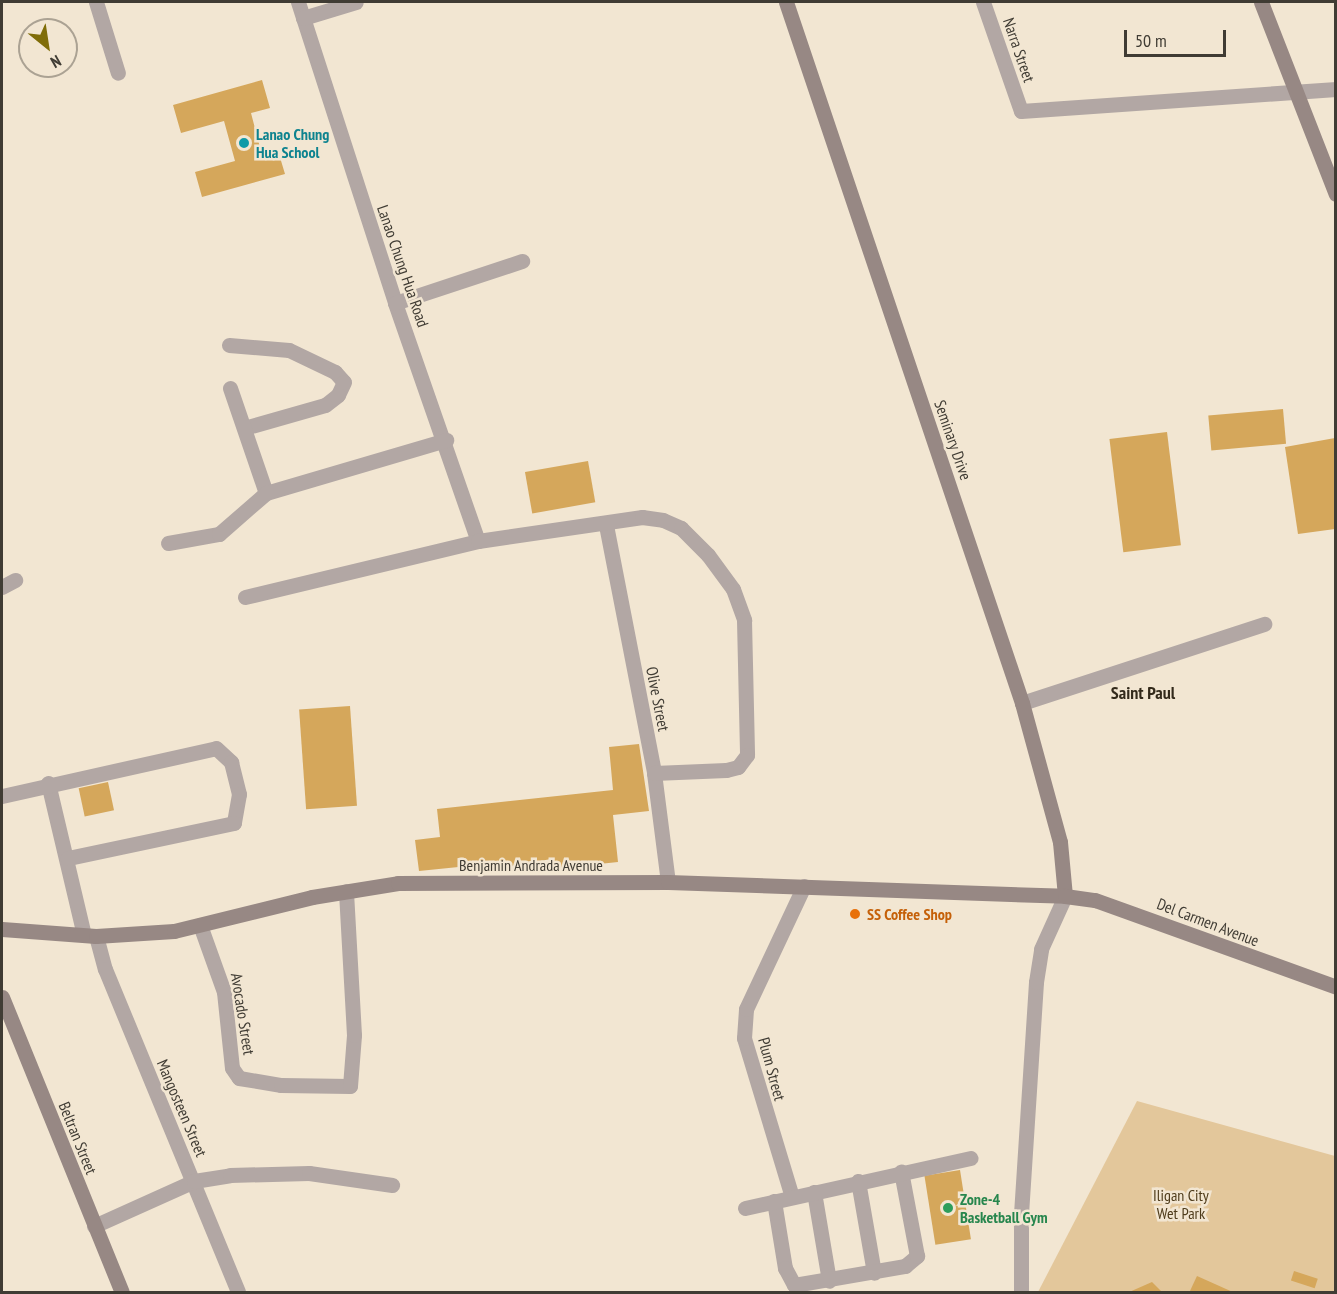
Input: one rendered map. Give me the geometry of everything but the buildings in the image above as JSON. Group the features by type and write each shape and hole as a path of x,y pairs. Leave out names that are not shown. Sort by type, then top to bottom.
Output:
{"street":[{"path":"96,2 118,73"},
{"name":"Lanao Chung Hua Road","path":"298,2 395,303 446,440 478,541"},
{"path":"303,18 356,2"},
{"name":"Seminary Drive","path":"786,2 1022,703 1060,842 1065,896"},
{"name":"Narra Street","path":"983,2 1021,111 1297,92"},
{"path":"1261,2 1335,194"},
{"path":"1297,92 1335,89"},
{"path":"395,303 522,261"},
{"path":"229,345 289,350 335,372 344,382 338,395 324,405 244,428"},
{"path":"230,388 266,493"},
{"path":"168,543 219,534 266,493 446,440"},
{"path":"246,597 478,541 606,525 642,517 681,528 708,555 733,589 744,620 744,761 726,770 654,773"},
{"name":"Olive Street","path":"606,525 654,773 668,882"},
{"path":"1022,703 1264,624"},
{"path":"2,796 48,783 216,748 231,762 239,794 234,823 68,858"},
{"name":"Mangosteen Street","path":"48,783 90,935 194,1181 238,1293"},
{"name":"Benjamin Andrada Avenue","path":"2,930 90,935 200,926 346,891 398,883 668,882 1065,896"},
{"name":"Plum Street","path":"792,1197 744,1038 746,1008 804,886"},
{"name":"Avocado Street","path":"200,926 224,992 235,1074 244,1082 261,1084 350,1086 354,1035 346,891"},
{"path":"1021,1293 1021,1214 1036,982 1047,931 1065,896"},
{"name":"Del Carmen Avenue","path":"1065,896 1106,903 1335,987"},
{"name":"Beltran Street","path":"2,997 122,1293"},
{"path":"745,1208 901,1171 971,1158"},
{"path":"774,1201 788,1279 794,1285 829,1281 905,1266 917,1256 901,1171"},
{"path":"94,1226 194,1181 272,1172 392,1185"},
{"path":"858,1181 874,1273"},
{"path":"814,1192 829,1281"}],"green space":[{"name":"Iligan City Wet Park","path":"1137,1101 1335,1156 1335,1292 1038,1292"}],"place":[{"name":"Lanao Chung Hua School","path":"244,143"},
{"name":"SS Coffee Shop","path":"855,914"},
{"name":"Zone-4 Basketball Gym","path":"948,1208"}],"district":[{"name":"Saint Paul","path":"1143,693"}]}
